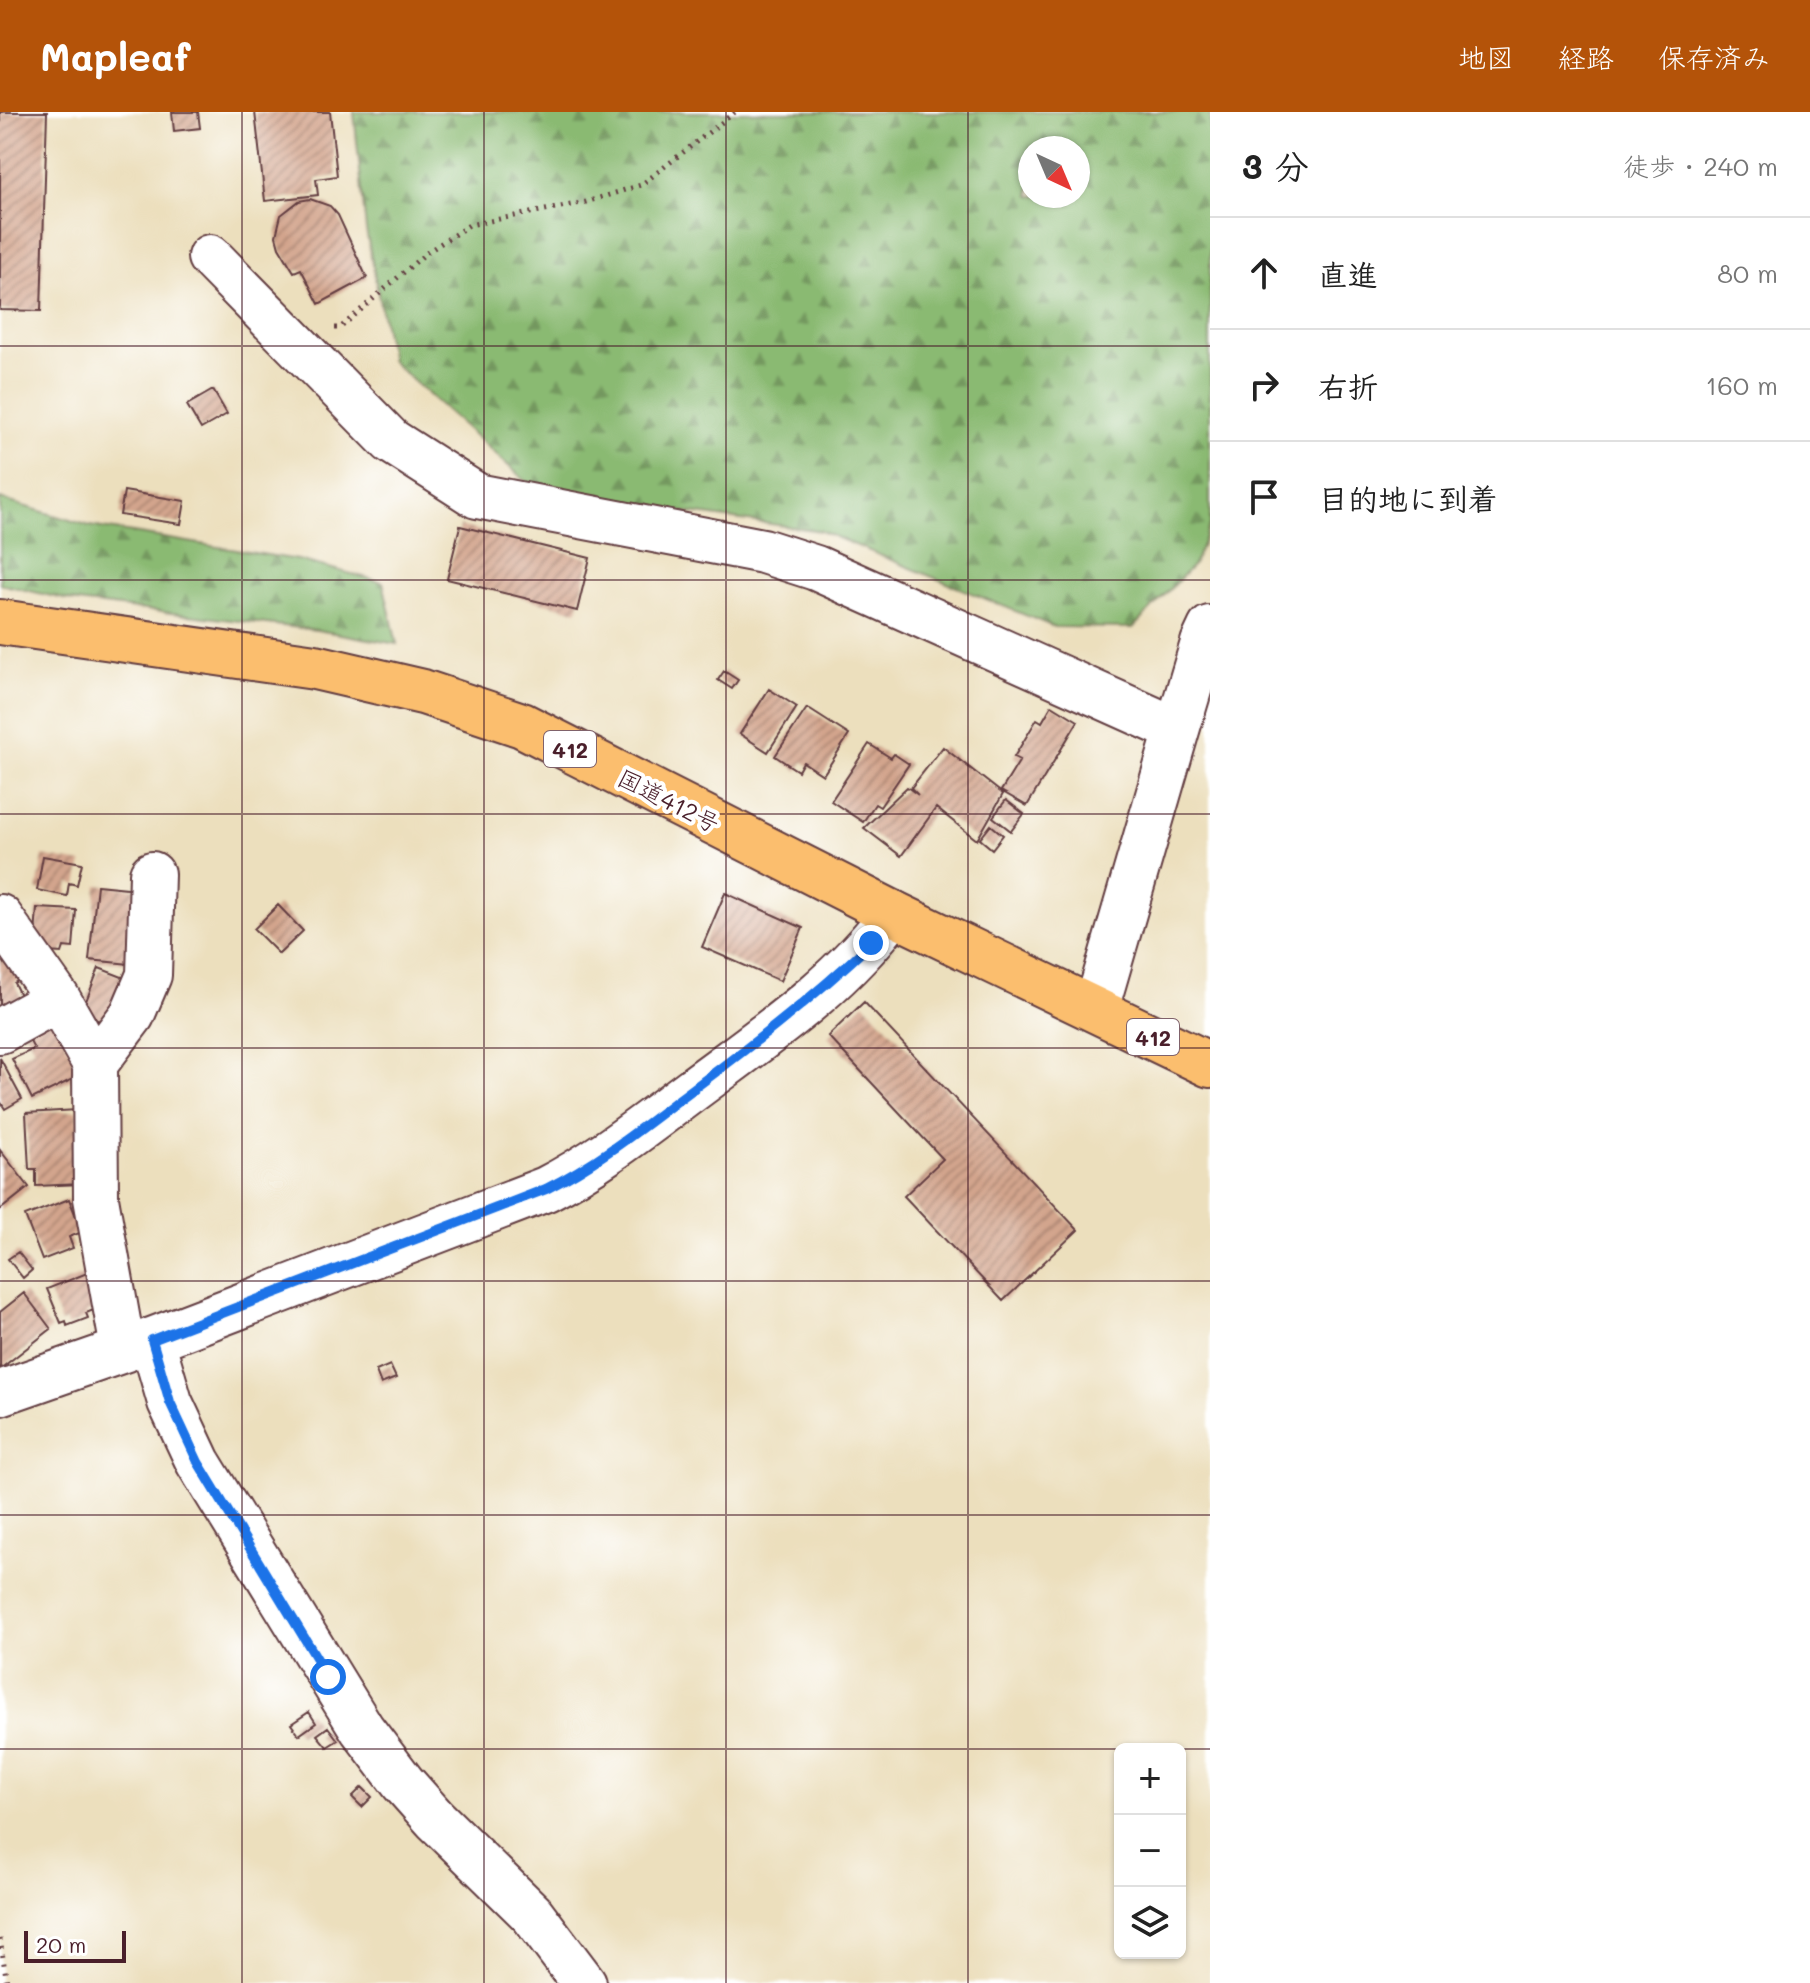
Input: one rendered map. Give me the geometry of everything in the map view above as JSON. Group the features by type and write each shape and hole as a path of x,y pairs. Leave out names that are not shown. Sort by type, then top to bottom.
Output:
{"highway":[{"name":"国道412号","path":"0,622 315,667 437,697 522,725 893,913 1210,1065"}],"street":[{"path":"210,257 391,441 477,496 763,551 816,568 1177,730"},
{"path":"1096,1009 1210,628"},
{"path":"95,1064 132,1015 149,975 152,874"},
{"path":"0,1393 138,1345 546,1189 585,1170 822,989 871,943 893,913"},
{"path":"0,917 58,999 95,1064 96,1198 138,1345 170,1402 198,1462 362,1729 411,1792 532,1914 584,1983"},
{"path":"0,1031 58,999"}],"path":[{"path":"304,354 333,328 340,328 426,253 469,225 586,202 641,185 735,112"},
{"path":"0,1939 7,1983"}],"green space":[{"path":"354,112 1210,112 1210,525 1194,564 1133,628 1054,627 821,531 538,492 391,361 366,230"},
{"path":"0,499 90,526 298,560 383,582 397,644 317,630 77,602 0,584"}],"building":[{"path":"0,112 47,112 41,311 0,310"},
{"path":"172,112 198,112 200,128 174,131"},
{"path":"255,112 330,112 337,176 316,179 318,195 265,201"},
{"path":"310,199 330,206 338,215 367,278 319,304 301,269 294,272 276,236 281,215 299,201"},
{"path":"213,390 227,414 201,429 187,405"},
{"path":"124,491 185,501 181,524 120,515"},
{"path":"460,526 590,558 577,611 447,579"},
{"path":"724,671 738,680 732,689 718,680"},
{"path":"769,689 797,707 768,752 740,734"},
{"path":"1052,705 1078,721 1027,806 1001,791 1020,760 1014,757 1037,719 1042,722"},
{"path":"807,708 849,735 823,775 803,762 798,771 775,756"},
{"path":"869,744 891,758 894,754 909,764 880,807 875,804 863,822 831,801"},
{"path":"943,747 1003,794 977,840 936,808 901,856 864,828 907,787 918,795 911,788"},
{"path":"1006,800 1024,814 1011,831 993,817"},
{"path":"991,825 1003,835 992,849 980,839"},
{"path":"43,856 82,863 77,885 69,883 67,896 37,890"},
{"path":"97,885 137,889 130,964 89,960"},
{"path":"725,893 803,928 780,981 702,947"},
{"path":"278,905 303,931 279,954 254,929"},
{"path":"37,908 76,910 73,948 64,947 62,953 34,951"},
{"path":"8,956 20,979 14,983 23,1001 0,1014 0,960"},
{"path":"99,968 130,980 105,1023 81,1014"},
{"path":"864,1002 1078,1230 1003,1301 904,1196 943,1159 828,1036"},
{"path":"53,1017 81,1075 32,1099 12,1059 34,1049 25,1032"},
{"path":"0,1058 22,1099 5,1109 0,1101"},
{"path":"77,1110 81,1184 36,1186 36,1169 29,1169 26,1113"},
{"path":"0,1150 29,1187 0,1210"},
{"path":"69,1199 82,1232 69,1237 73,1248 42,1260 25,1216"},
{"path":"18,1252 32,1270 23,1278 8,1259"},
{"path":"87,1273 101,1307 86,1313 88,1318 67,1326 66,1321 61,1323 47,1289"},
{"path":"24,1293 51,1329 0,1369 0,1312"},
{"path":"390,1365 396,1378 381,1384 376,1371"},
{"path":"309,1712 316,1723 299,1735 291,1724"},
{"path":"328,1727 338,1740 327,1747 317,1735"},
{"path":"362,1787 372,1797 362,1807 352,1797"}],"route":[{"path":"328,1677 198,1462 170,1402 152,1340 546,1189 585,1170 768,1033 871,943"}]}
